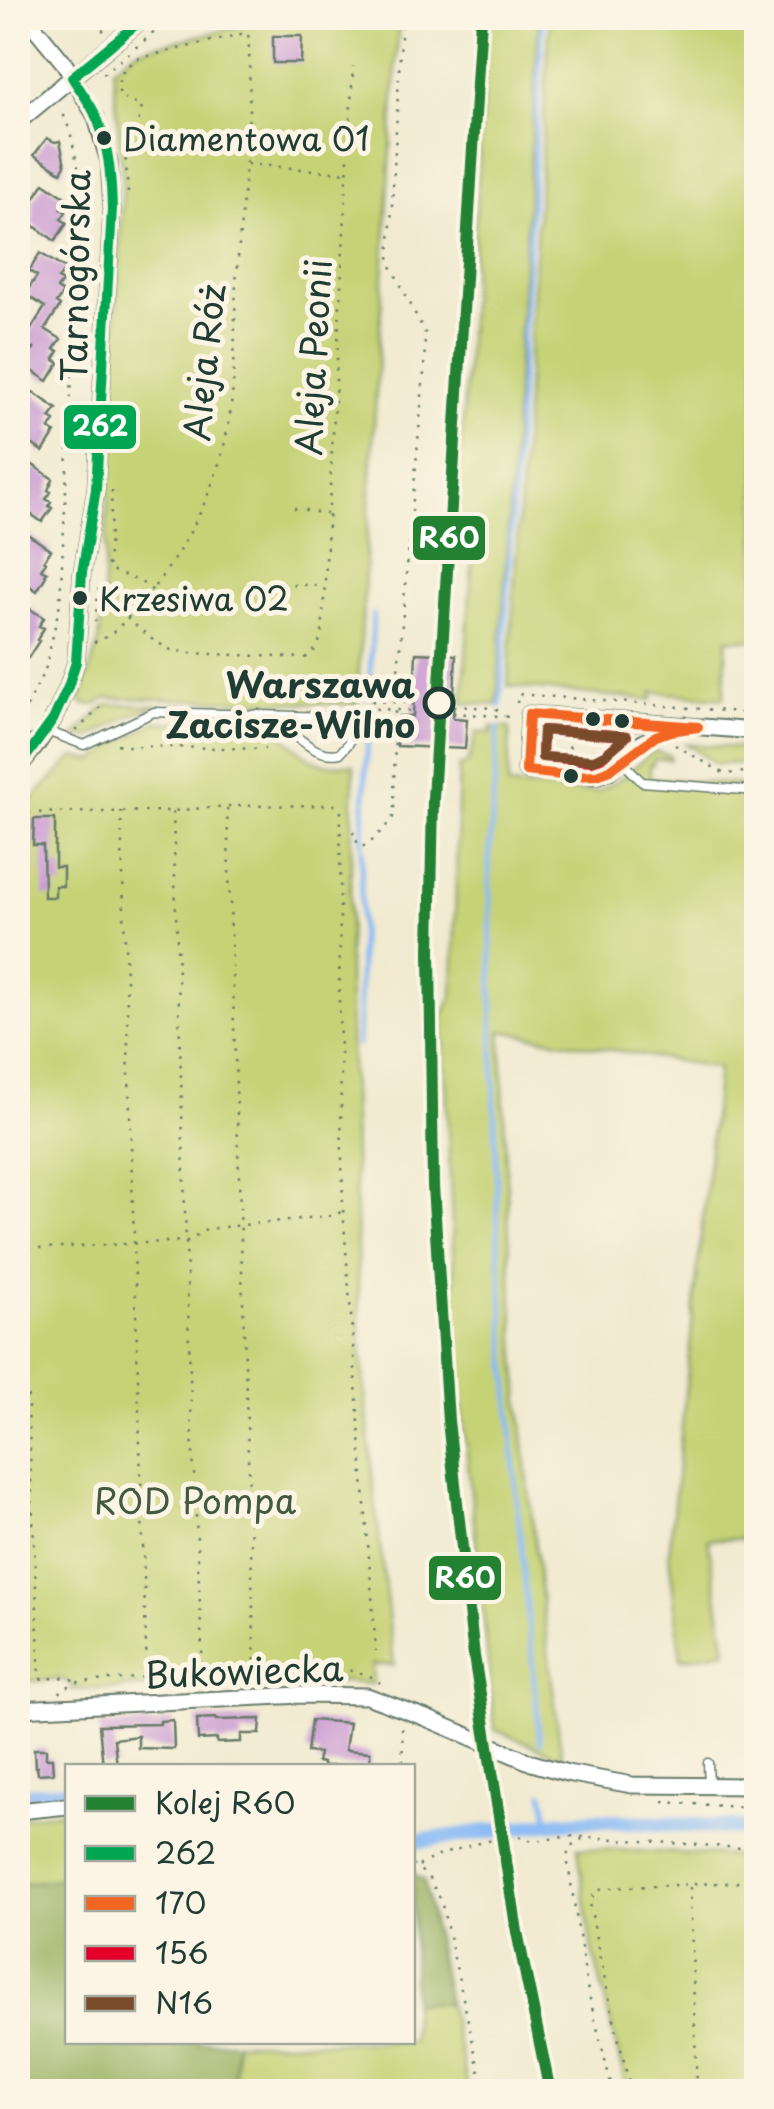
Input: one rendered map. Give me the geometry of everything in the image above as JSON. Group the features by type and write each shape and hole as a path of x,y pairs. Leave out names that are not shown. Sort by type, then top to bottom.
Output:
{"street":[{"name":"Tarnogórska","path":"18,768 46,731 68,686 78,646 82,573 96,489 112,209 105,144 92,108 59,56 28,18"},
{"path":"18,122 144,18"},
{"path":"685,726 660,732 608,772 594,776 526,771 530,714 756,730"},
{"name":"Bukowiecka","path":"18,1709 59,1702 366,1696 552,1770 632,1784 756,1786"},
{"path":"18,1811 65,1806"}],"lane":[{"path":"748,682 746,703 756,704"},
{"path":"18,748 46,731 80,745 92,743 154,712 258,714 333,717 346,726 349,743 340,754 324,754 278,721 258,714"},
{"path":"106,736 117,744"},
{"path":"622,761 642,782 756,791"},
{"path":"708,1763 709,1786"}],"path":[{"path":"103,74 172,18"},
{"name":"Aleja Róż","path":"78,646 113,635 152,591 191,530 212,482 230,414 249,102 247,18"},
{"path":"402,18 390,262 425,332 424,373 396,693 377,694 364,708 413,711"},
{"path":"127,201 124,135 135,135 142,107 120,97 117,84 123,69 136,59 249,32"},
{"name":"Aleja Peonii","path":"127,618 171,650 305,658 316,650 322,635 353,66"},
{"path":"18,726 46,668 60,602 82,185 62,106"},
{"path":"18,144 32,132"},
{"path":"246,164 348,173"},
{"path":"112,492 108,569 141,582 152,591"},
{"path":"294,508 328,514"},
{"path":"282,584 324,586"},
{"path":"578,698 738,712"},
{"path":"371,701 413,704"},
{"path":"454,706 495,708 504,716"},
{"path":"73,732 100,708"},
{"path":"352,833 356,844 366,846 392,820 395,710"},
{"path":"453,713 462,715"},
{"path":"542,737 546,732"},
{"path":"562,735 582,765 566,764"},
{"path":"671,743 725,774 756,771"},
{"path":"117,744 265,748"},
{"path":"18,812 334,805 341,811 339,1001 344,1209 376,1651"},
{"path":"226,806 255,1671"},
{"path":"173,810 202,1673"},
{"path":"121,811 147,1678"},
{"path":"344,1209 338,1215 206,1229 187,1241 19,1249 40,1678 79,1682 202,1673 348,1670 372,1676"},
{"path":"59,1702 62,1690 79,1682"},
{"path":"401,1708 403,1764"},
{"path":"484,2092 441,1900 427,1875 415,1866 436,1855 482,1842 518,1837 528,1840 574,1835 756,1849"},
{"path":"587,1837 574,1842 567,1857 587,1987 613,2092"},
{"path":"631,2092 599,1955 592,1897 608,1888 740,1882"},
{"path":"690,1886 697,2092"}],"green space":[{"path":"260,18 399,18 357,704 107,698 96,705 83,704 80,700 99,641 103,597 123,184 113,68 136,50 260,22"},
{"path":"488,18 539,18 497,705 463,703 474,532 472,528 456,528"},
{"path":"550,18 756,18 756,640 727,639 724,698 653,692 652,700 508,686"},
{"path":"159,706 136,713 89,738 75,735 104,707"},
{"name":"ROD Pompa","path":"156,722 272,727 309,758 325,764 354,765 348,969 360,1336 394,1665 372,1665 373,1684 318,1680 72,1690 71,1684 61,1679 18,1682 18,807 26,806 74,757 94,761"},
{"path":"491,727 510,728 508,786 595,792 617,781 654,751 670,756 670,760 654,759 650,778 746,785 756,781 756,1539 708,1539 726,1651 681,1659 669,1554 718,1068 501,1031 520,1402 562,1757 495,1730 458,1364 443,1016 453,995 459,767 468,763 477,732 491,733"},
{"path":"686,744 756,749 756,763 716,764"},
{"path":"65,1811 65,1878 18,1884 18,1817"},
{"path":"578,1848 756,1857 756,2091 627,2091 590,1938"},
{"path":"415,1874 424,1880 448,2003 415,2002"},
{"path":"65,1878 65,2044 236,2044 234,2091 18,2091 18,1884"},
{"path":"415,2002 448,2003 469,2091 234,2092 236,2044 415,2044"}],"building":[{"path":"273,36 302,36 301,63 273,63"},
{"path":"47,138 60,141 65,165 61,172 34,155"},
{"path":"44,183 68,199 61,209 66,212 61,219 67,223 55,241 30,223 33,200"},
{"path":"40,253 65,269 58,279 62,282 57,289 63,293 56,303 60,306 45,329 61,339 54,349 59,351 54,359 59,363 48,381 23,365 35,347 28,354 19,348 45,307 25,294 37,276 29,271"},
{"path":"33,392 57,409 50,418 55,421 49,429 55,433 43,452 18,434 29,416 21,410"},
{"path":"30,463 53,479 46,499 52,508 42,522 18,505 28,487 22,483"},
{"path":"26,533 51,550 41,569 47,572 46,576 37,591 18,578 18,567 24,557 18,553 18,545"},
{"path":"22,604 44,618 39,626 44,628 28,658 25,655 18,666 18,611"},
{"path":"416,653 456,655 453,718 467,719 465,749 397,746 399,716 413,716"},
{"path":"34,819 55,819 55,867 63,867 63,886 55,886 55,897 44,897 43,845 33,845"},
{"path":"197,1719 261,1719 260,1734 241,1734 241,1742 198,1740"},
{"path":"173,1720 174,1749 138,1748 138,1736 114,1739 117,1764 103,1764 99,1725"},
{"path":"311,1720 349,1723 345,1750 370,1752 371,1764 323,1764 317,1762 319,1753 307,1752"},
{"path":"34,1749 46,1749 46,1758 52,1758 53,1773 38,1774"}],"waterway":[{"path":"500,706 543,18"},
{"path":"369,698 373,614"},
{"path":"362,844 369,720"},
{"path":"498,728 489,863 498,1242 540,1742"},
{"path":"358,1045 362,849"},
{"path":"18,1795 65,1791"},
{"path":"543,1793 549,1823"},
{"path":"415,1842 595,1820 756,1829"}],"rail line":[{"name":"R60","path":"481,18 433,798 433,1186 448,1421 474,1656 517,1932 550,2092"}],"transit line":[{"name":"262","path":"72,77 144,18"},
{"name":"262","path":"18,768 53,720 76,662 82,573 96,489 111,184 99,123 72,77"},
{"name":"170","path":"529,714 698,727 656,736 610,770 571,776 526,771 529,714"},
{"name":"156","path":"543,730 627,736 592,761 542,757 543,730"},
{"name":"N16","path":"543,730 627,736 594,760 542,757 543,730"}],"place":[{"name":"Diamentowa 01","path":"104,138"},
{"name":"Krzesiwa 02","path":"80,598"},
{"name":"Warszawa Zacisze-Wilno","path":"439,703"}]}
